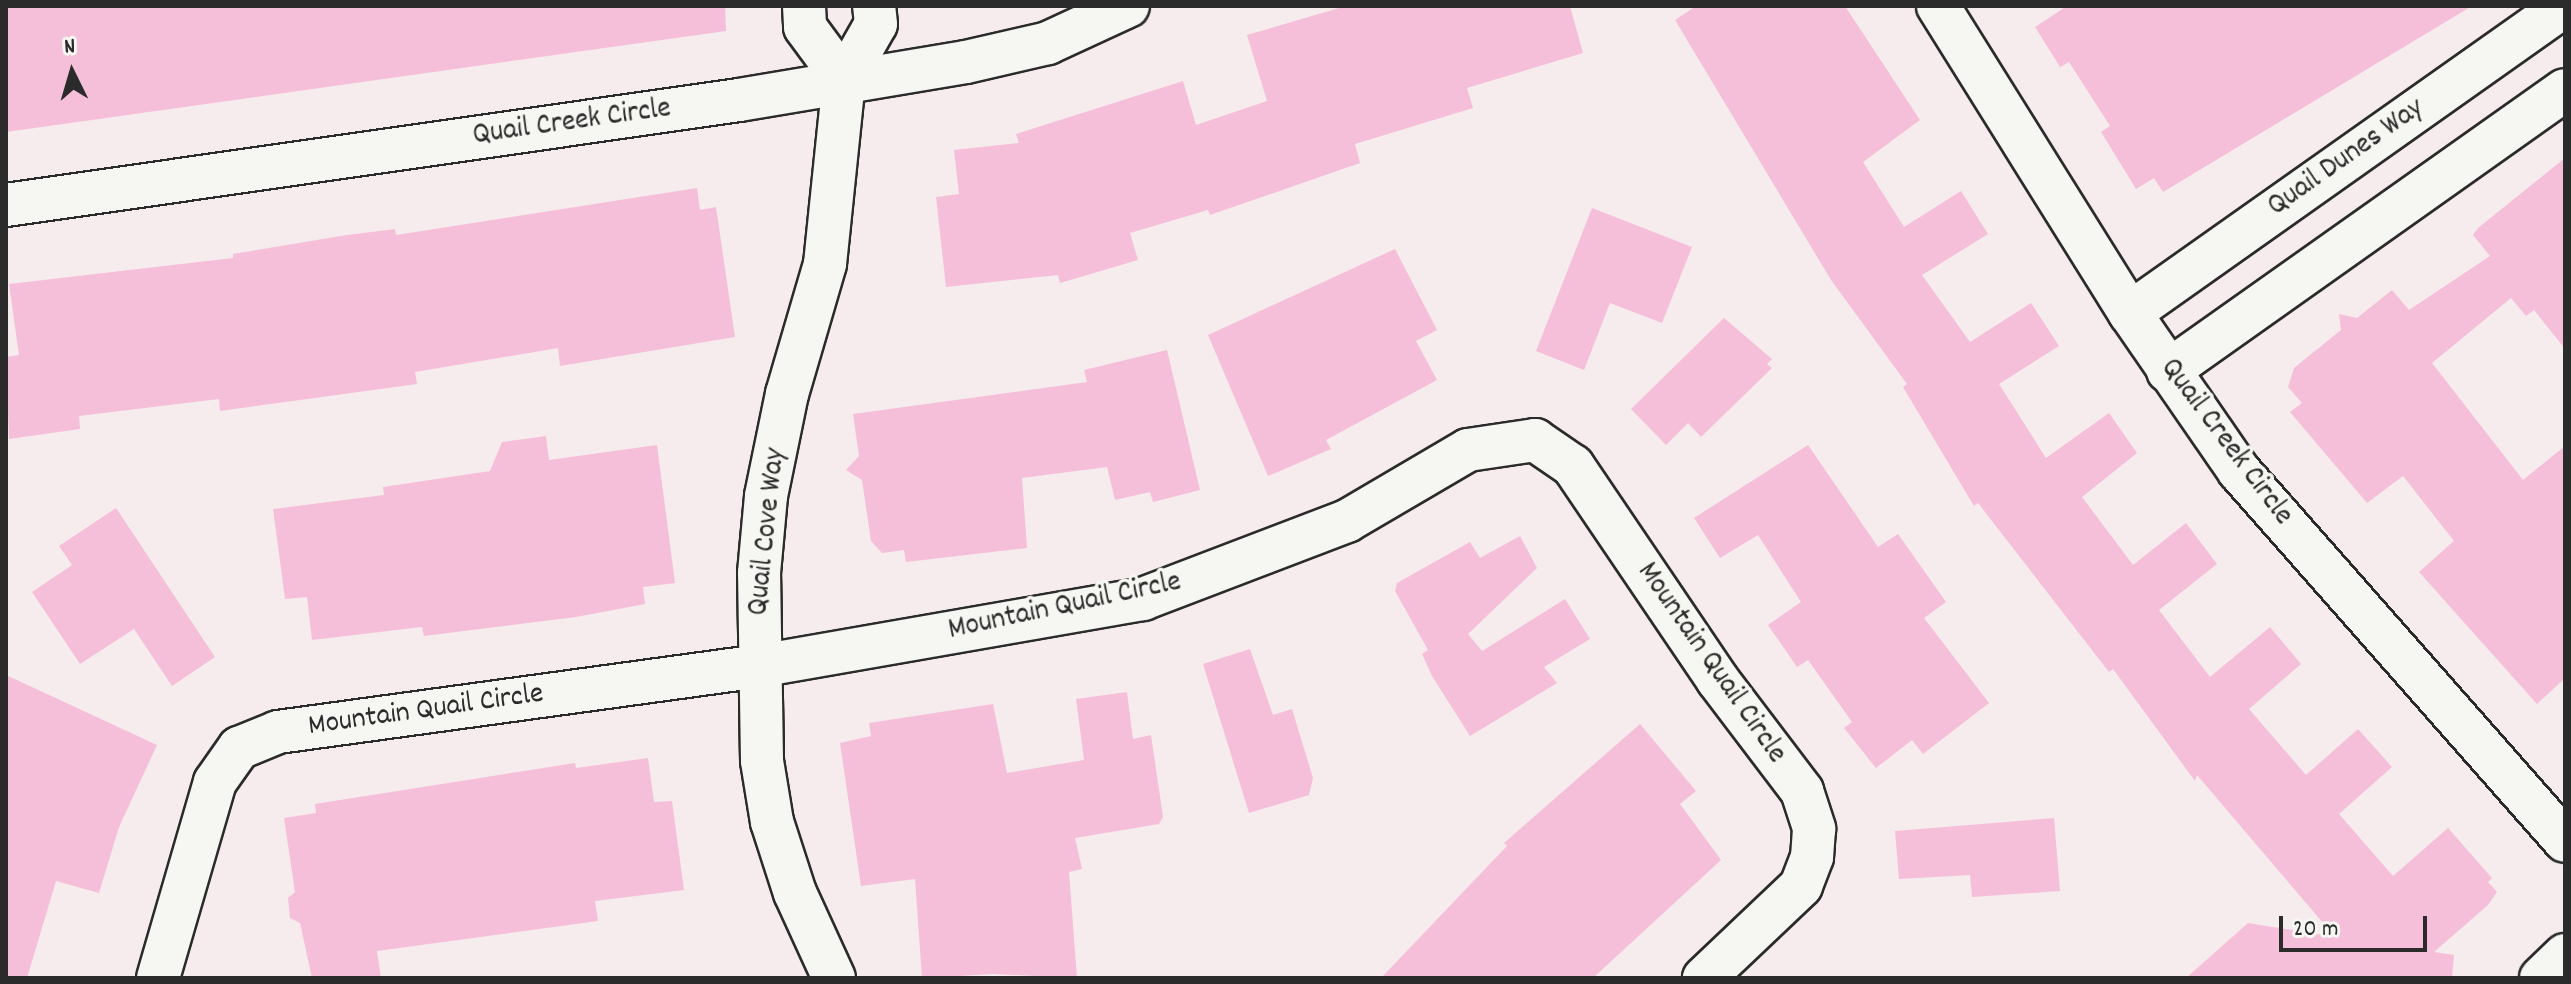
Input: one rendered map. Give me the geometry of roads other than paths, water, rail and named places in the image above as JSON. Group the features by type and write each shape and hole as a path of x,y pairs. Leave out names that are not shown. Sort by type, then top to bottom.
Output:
{"street":[{"path":"804,6 805,27 844,80"},
{"name":"Quail Cove Way","path":"834,978 795,893 772,822 762,761 759,573 766,496 787,394 825,264 844,80 876,24 874,6"},
{"name":"Quail Creek Circle","path":"6,205 739,100 1048,43 1128,6"},
{"name":"Quail Creek Circle","path":"1938,6 2130,313 2239,471 2565,841"},
{"name":"Quail Dunes Way","path":"2130,313 2564,6"},
{"path":"2168,371 2565,90"},
{"name":"Mountain Quail Circle","path":"158,978 215,782 239,748 278,732 759,666 1143,599 1347,521 1468,450 1535,440 1573,466 1717,679 1802,791 1814,829 1812,857 1801,886 1704,978"},
{"path":"2541,978 2565,955"}]}
